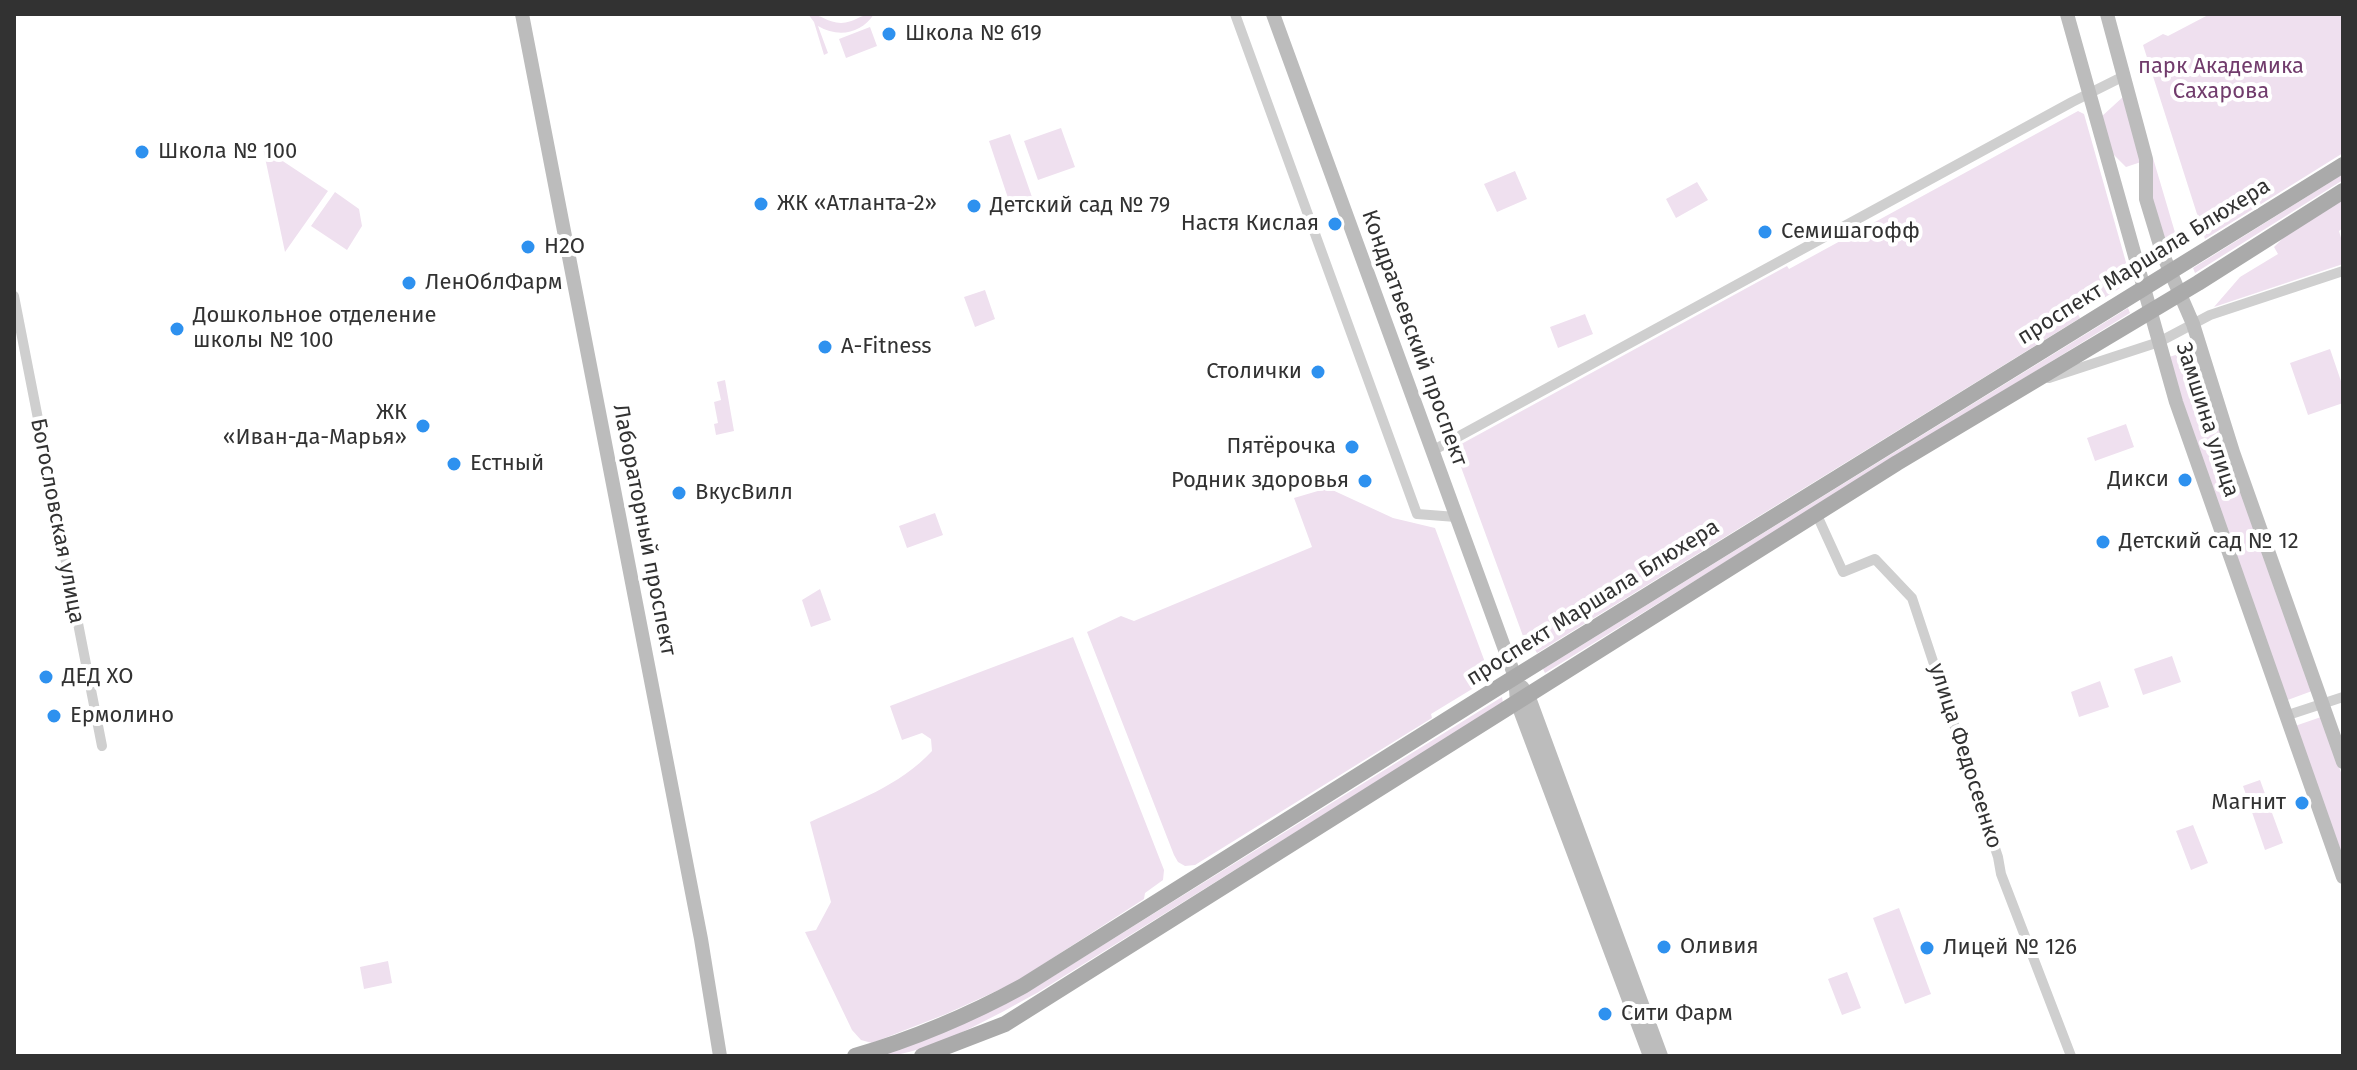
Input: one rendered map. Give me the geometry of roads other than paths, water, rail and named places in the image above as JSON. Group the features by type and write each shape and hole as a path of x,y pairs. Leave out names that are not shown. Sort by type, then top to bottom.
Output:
{"main road":[{"name":"проспект Маршала Блюхера","path":"855,1056 990,1004 1023,986 1515,677 2343,165"},
{"name":"проспект Маршала Блюхера","path":"922,1056 1005,1024 1816,513 2181,293 2343,191"}],"street":[{"name":"Лабораторный проспект","path":"522,14 699,924 720,1056"},
{"path":"1235,14 1417,514 1456,517"},
{"name":"Кондратьевский проспект","path":"1273,14 1515,677 1661,1056"},
{"name":"Замшина улица","path":"2067,14 2143,289 2200,477 2343,877"},
{"name":"Замшина улица","path":"2107,14 2146,159 2146,199 2170,273 2193,324 2233,452 2343,762"},
{"path":"1432,451 2124,76"},
{"path":"2025,385 2159,342 2213,314 2343,271"},
{"name":"Богословская улица","path":"14,296 102,746"},
{"name":"улица Федосеенко","path":"1816,513 1843,572 1875,559 1912,598 2001,874 2071,1056"},
{"path":"2285,716 2343,697"},
{"name":"Кондратьевский проспект","path":"1523,698 1650,1056"}],"place":[{"name":"Школа № 619","path":"889,34"},
{"name":"Школа № 100","path":"142,152"},
{"name":"ЖК «Атланта-2»","path":"761,204"},
{"name":"Детский сад № 79","path":"974,206"},
{"name":"Настя Кислая","path":"1335,224"},
{"name":"Семишагофф","path":"1765,232"},
{"name":"H2O","path":"528,247"},
{"name":"ЛенОблФарм","path":"409,283"},
{"name":"Дошкольное отделение школы № 100","path":"177,329"},
{"name":"A-Fitness","path":"825,347"},
{"name":"Столички","path":"1318,372"},
{"name":"ЖК «Иван-да-Марья»","path":"423,426"},
{"name":"Пятёрочка","path":"1352,447"},
{"name":"Естный","path":"454,464"},
{"name":"Дикси","path":"2185,480"},
{"name":"Родник здоровья","path":"1365,481"},
{"name":"ВкусВилл","path":"679,493"},
{"name":"Детский сад № 12","path":"2103,542"},
{"name":"ДЕД ХО","path":"46,677"},
{"name":"Ермолино","path":"54,716"},
{"name":"Магнит","path":"2302,803"},
{"name":"Оливия","path":"1664,947"},
{"name":"Лицей № 126","path":"1927,948"},
{"name":"Сити Фарм","path":"1605,1014"}],"park label":[{"name":"парк Академика Сахарова","path":"2221,80"}]}
